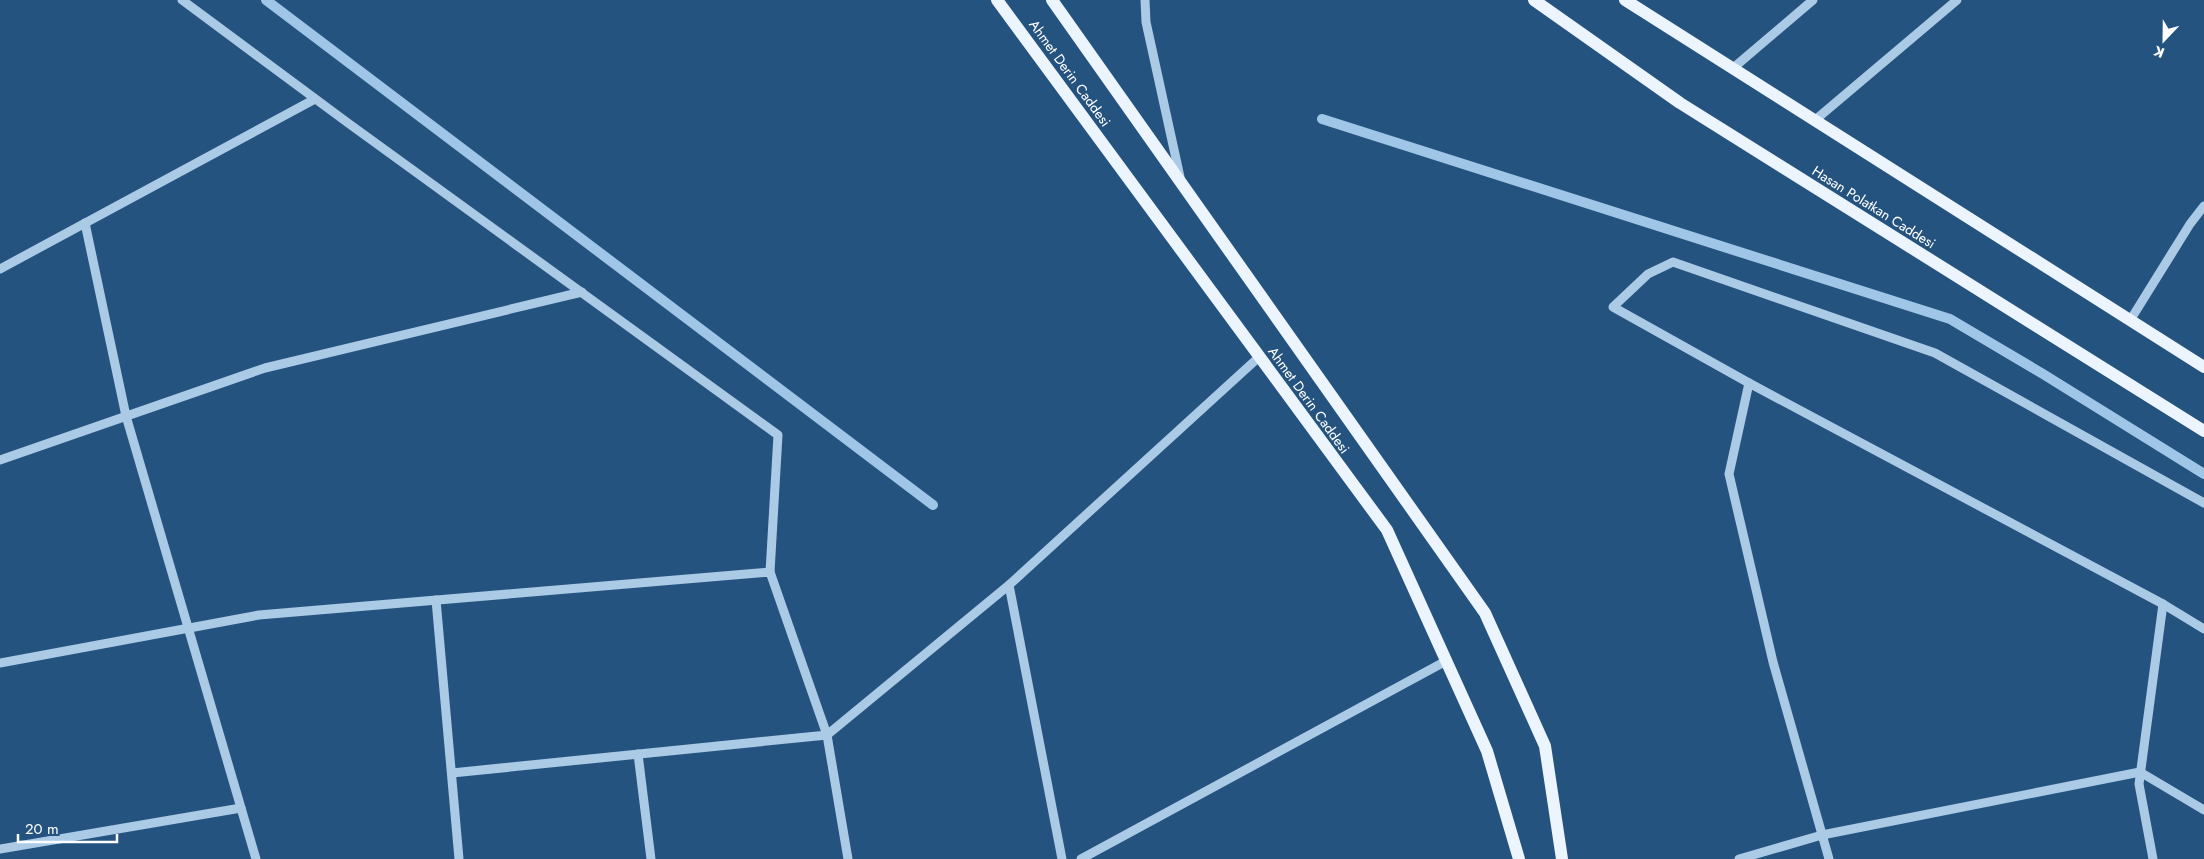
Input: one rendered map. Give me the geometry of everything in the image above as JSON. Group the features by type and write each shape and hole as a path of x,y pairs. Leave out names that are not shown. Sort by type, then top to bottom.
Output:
{"main road":[{"name":"Ahmet Derin Caddesi","path":"997,0 1387,530 1487,751 1519,859"},
{"name":"Ahmet Derin Caddesi","path":"1052,0 1486,612 1545,746 1562,859"},
{"name":"Hasan Polatkan Caddesi","path":"1534,0 1680,103 2204,431"},
{"path":"1625,0 2204,366"}],"street":[{"path":"182,0 315,99 778,435 770,572 827,735 848,859"},
{"path":"1145,0 1146,22 1181,182"},
{"path":"1732,69 1813,0"},
{"path":"1814,121 1957,0"},
{"path":"0,269 315,99"},
{"path":"2131,319 2190,224 2204,206"},
{"path":"84,223 126,416 256,859"},
{"path":"2204,503 1935,353 1673,262 1648,274 1613,306 1749,383 2163,604 2204,629"},
{"path":"0,460 265,368 582,292"},
{"path":"452,773 827,735 1009,585 1259,357"},
{"path":"1749,383 1729,474 1773,662 1829,859"},
{"path":"0,663 259,615 770,572"},
{"path":"1009,585 1062,859"},
{"path":"436,600 459,859"},
{"path":"2153,859 2139,784 2163,604"},
{"path":"1080,859 1446,660"},
{"path":"638,754 651,859"},
{"path":"1739,859 1822,834 2140,772 2204,810"},
{"path":"0,849 241,808"}],"waterway":[{"path":"266,0 933,505"},
{"path":"1322,119 1950,319 2204,474"}]}
